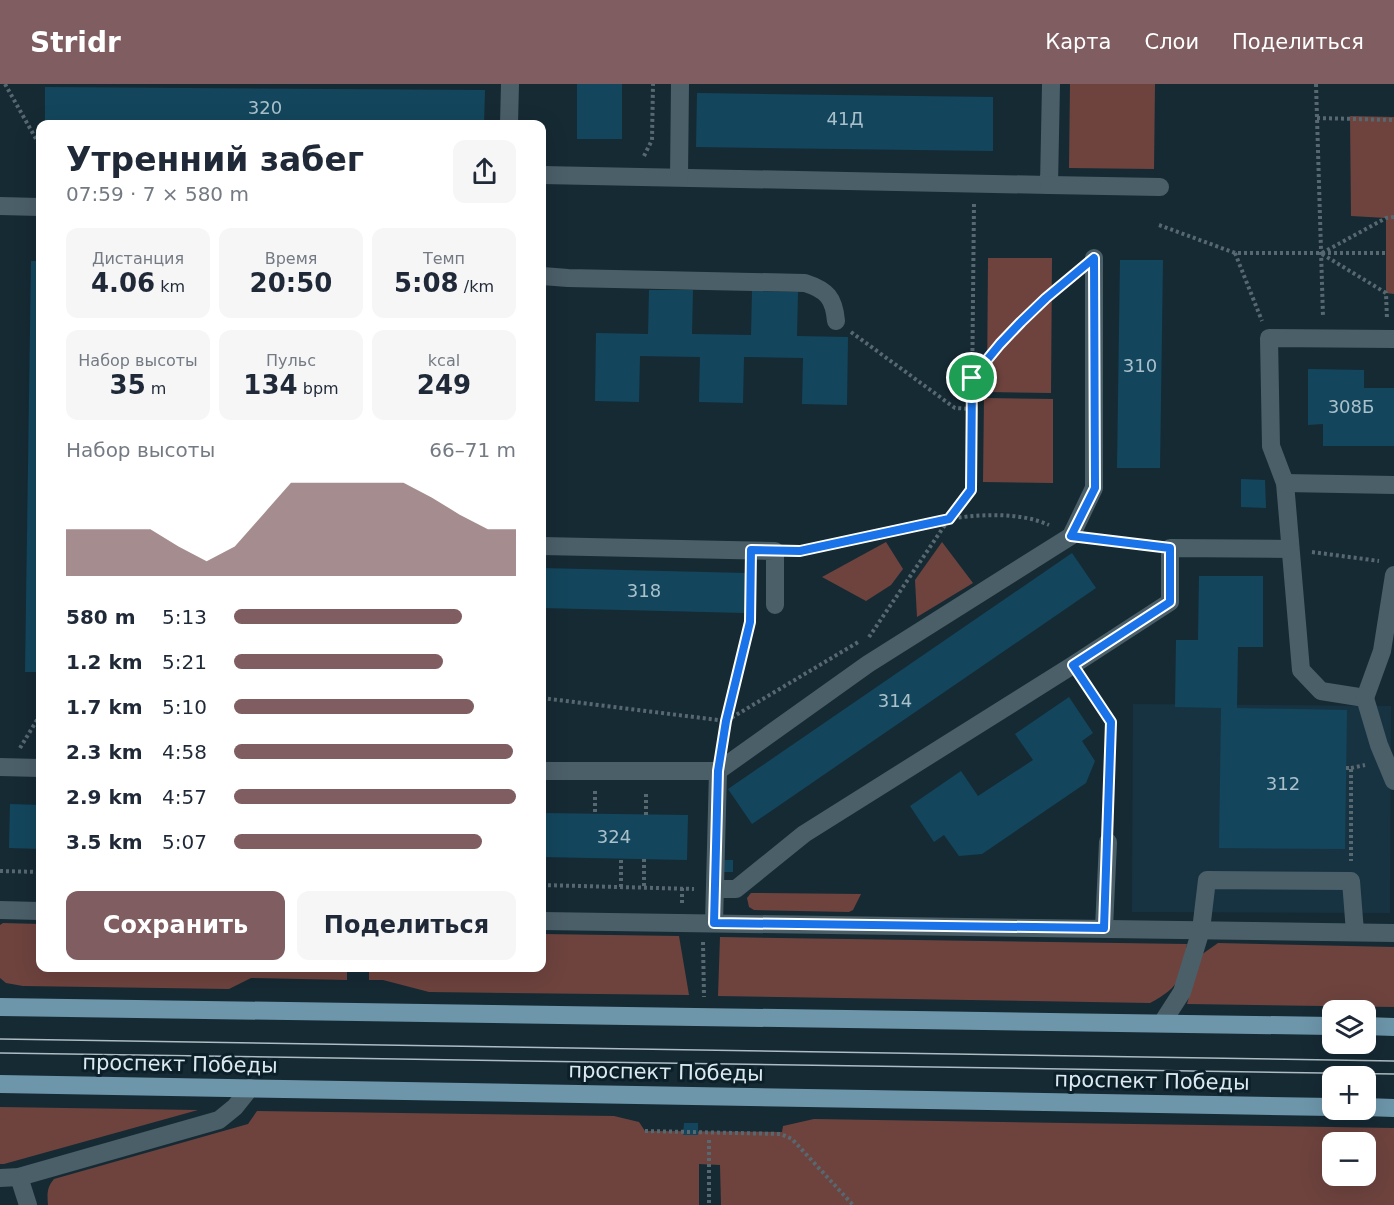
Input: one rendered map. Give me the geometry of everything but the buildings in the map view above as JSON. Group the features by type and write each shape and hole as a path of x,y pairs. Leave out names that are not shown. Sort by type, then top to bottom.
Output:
{"main road":[{"path":"0,1006 1322,1026"},
{"path":"1376,1026 1394,1027"},
{"name":"проспект Победы","path":"0,1084 1322,1107"},
{"path":"1376,1107 1394,1108"}],"street":[{"path":"509,120 510,84"},
{"path":"679,177 680,84"},
{"path":"1049,185 1051,84"},
{"path":"546,175 1160,187"},
{"path":"0,206 36,207"},
{"path":"546,771 718,771 868,664 1071,536 1095,488 1094,258"},
{"path":"546,276 805,282 819,287 829,297 835,308 836,321"},
{"path":"1365,698 1321,691 1301,670 1285,483 1272,446 1269,338 1394,339"},
{"path":"1285,483 1394,485"},
{"path":"546,546 776,551 775,605"},
{"path":"715,889 736,889 804,834 1170,602 1170,548 1290,549"},
{"path":"1389,568 1382,651 1365,698 1379,745 1394,781"},
{"path":"4,767 36,768"},
{"path":"708,930 715,889 718,771"},
{"path":"1104,928 1108,842"},
{"path":"1162,1023 1182,992 1201,930 1207,880 1351,881 1355,932"},
{"path":"0,910 36,911"},
{"path":"546,921 708,930 1104,928 1394,933"},
{"path":"0,1178 19,1177 219,1120 235,1107 250,1088"},
{"path":"19,1177 28,1205"}],"path":[{"path":"5,84 36,139"},
{"path":"643,159 652,140 653,84"},
{"path":"1316,84 1323,339"},
{"path":"1317,118 1394,120"},
{"path":"864,645 971,490 974,184"},
{"path":"1322,253 1386,218 1394,217"},
{"path":"1159,225 1235,253 1386,253"},
{"path":"1235,253 1269,338"},
{"path":"1322,253 1386,293"},
{"path":"972,378 1021,322 1094,258"},
{"path":"836,321 955,408 972,409"},
{"path":"776,551 800,551 949,519 996,516 1034,519 1071,536 1170,548"},
{"path":"1290,549 1389,568"},
{"path":"718,771 726,721 750,622 751,550"},
{"path":"546,698 726,721 871,635"},
{"path":"1073,665 1111,722 1108,842"},
{"path":"4,767 36,721"},
{"path":"1346,768 1351,768 1351,858"},
{"path":"621,859 621,887"},
{"path":"644,859 644,888"},
{"path":"0,871 36,872"},
{"path":"546,885 715,889"},
{"path":"702,971 708,930"},
{"path":"645,1131 781,1134 792,1139 853,1205"},
{"path":"709,1140 709,1205"}],"shaded area":[{"path":"1070,84 1155,84 1154,169 1069,168"},
{"path":"1350,116 1394,117 1394,294 1386,293 1386,218 1351,216"},
{"path":"988,258 1052,258 1051,393 987,392"},
{"path":"984,398 1053,399 1053,483 983,482"},
{"path":"886,542 903,569 891,585 866,601 822,577"},
{"path":"942,542 973,583 917,617 915,580"},
{"path":"1133,704 1391,706 1390,913 1132,912"},
{"path":"751,893 861,894 853,910 849,912 754,910 749,907 747,898"},
{"path":"3,923 36,924 36,972 347,972 347,980 251,978 229,989 23,986 6,983 0,978 0,925"},
{"path":"546,934 679,936 689,995 429,992 383,980 369,980 369,972 546,972"},
{"path":"720,937 1187,944 1178,980 1161,997 1150,1003 718,996"},
{"path":"1218,943 1394,947 1394,1007 1376,1007 1376,1000 1322,1000 1322,1006 1187,1004 1201,955"},
{"path":"0,1107 198,1110 0,1164"},
{"path":"257,1111 614,1116 639,1122 645,1131 782,1132 783,1126 814,1119 1394,1128 1394,1205 721,1205 720,1165 699,1164 699,1205 48,1205 48,1191 54,1179 248,1124"}],"tram line":[{"path":"0,1039 1394,1061"},
{"path":"0,1053 1394,1074"}],"route":[{"path":"1094,258 1095,488 1071,536 1170,548 1170,602 1073,665 1111,722 1104,928 714,923 718,771 726,721 750,622 751,550 800,551 949,519 971,490 972,378 1021,322 1094,258"}]}
